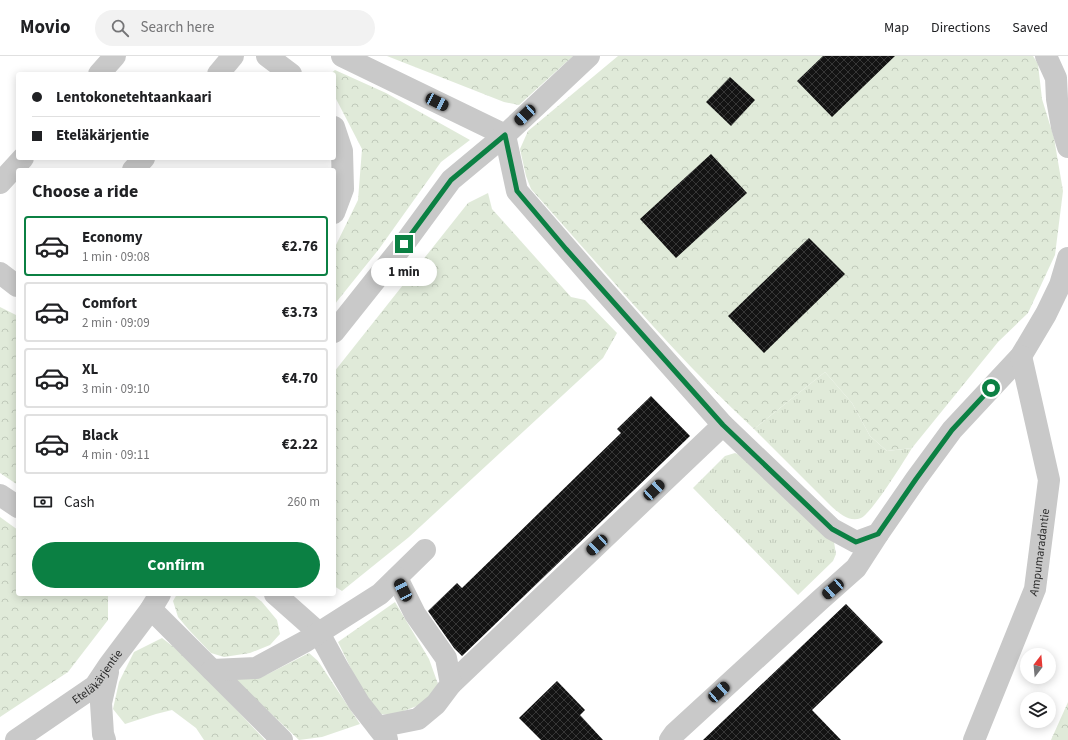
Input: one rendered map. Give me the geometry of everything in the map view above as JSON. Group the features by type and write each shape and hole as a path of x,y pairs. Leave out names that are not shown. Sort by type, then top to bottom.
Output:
{"street":[{"path":"101,72 115,56"},
{"path":"220,72 233,56"},
{"path":"267,56 287,72"},
{"path":"342,56 505,135"},
{"path":"336,329 404,244 451,180 505,135 589,56"},
{"path":"1046,56 1062,83"},
{"path":"1063,56 1062,83 1057,99 1062,127 1068,148"},
{"path":"336,133 342,151 342,189 336,208"},
{"path":"505,135 517,191 596,283 723,425 832,529 856,542 878,534"},
{"path":"0,184 21,160"},
{"path":"135,168 142,160"},
{"path":"670,740 674,733 856,568 916,479 952,430 1021,356 1046,314 1060,285 1068,258"},
{"path":"0,273 16,285"},
{"name":"Ampumaradantie","path":"974,740 1035,589 1049,480 1021,356"},
{"path":"277,596 319,633 359,703 383,734 418,719 436,704 451,684 723,425"},
{"path":"0,494 16,506"},
{"path":"212,670 256,668 306,641 380,594 425,550"},
{"path":"397,578 415,614 446,658 451,684"},
{"path":"156,602 212,670 282,740"},
{"name":"Eteläkärjentie","path":"16,740 95,686 156,602"},
{"path":"105,740 103,734 101,703 109,665"}],"green space":[{"path":"387,56 573,56 519,105 504,102"},
{"path":"618,56 1033,56 1038,64 1042,99 1054,138 1063,191 1055,255 1028,313 998,342 912,448 887,451 870,436 852,403 825,372 754,429 724,401 668,342 531,189 526,176 520,149 528,131"},
{"path":"335,70 386,93 470,140 441,162 379,249 336,303 336,245 358,200 362,149 336,99 336,72 332,72"},
{"path":"488,193 492,209 571,297 585,300 617,333 603,358 409,537 342,591 336,587 336,369 468,203"},
{"path":"0,307 16,315 16,484 0,473"},
{"path":"825,372 852,403 870,436 887,451 912,448 888,486 872,507 861,518 857,519 844,516 831,506 754,429"},
{"path":"735,453 744,457 834,542 836,554 833,561 798,595 693,488 725,456"},
{"path":"0,517 16,529 16,596 108,596 108,620 68,672 0,717"},
{"path":"176,596 254,596 262,602 277,620 280,634 270,645 250,653 224,657 211,653 178,617 173,601"},
{"path":"395,602 429,659 438,684 425,703 393,715 376,714 358,683 338,642"},
{"path":"162,638 188,658 265,740 204,740 196,728 172,710 125,724 113,709 119,682 134,652"},
{"path":"309,653 318,661 360,724 322,737 299,740 234,679 266,675"},
{"path":"1068,702 1068,740 1051,740"}],"building":[{"path":"823,56 895,56 832,117 797,81"},
{"path":"730,77 755,100 731,126 706,102"},
{"path":"711,154 747,193 676,258 640,219"},
{"path":"809,238 845,274 764,353 728,316"},
{"path":"651,396 690,436 462,656 454,648 428,611 457,583 462,588 621,433 617,429"},
{"path":"846,604 883,642 812,710 841,740 703,740"},
{"path":"557,681 585,710 580,715 603,740 541,740 519,718"}],"route":[{"path":"404,244 451,180 505,135 517,191 566,249 723,425 832,529 856,542 878,534 952,430 991,388"}]}
